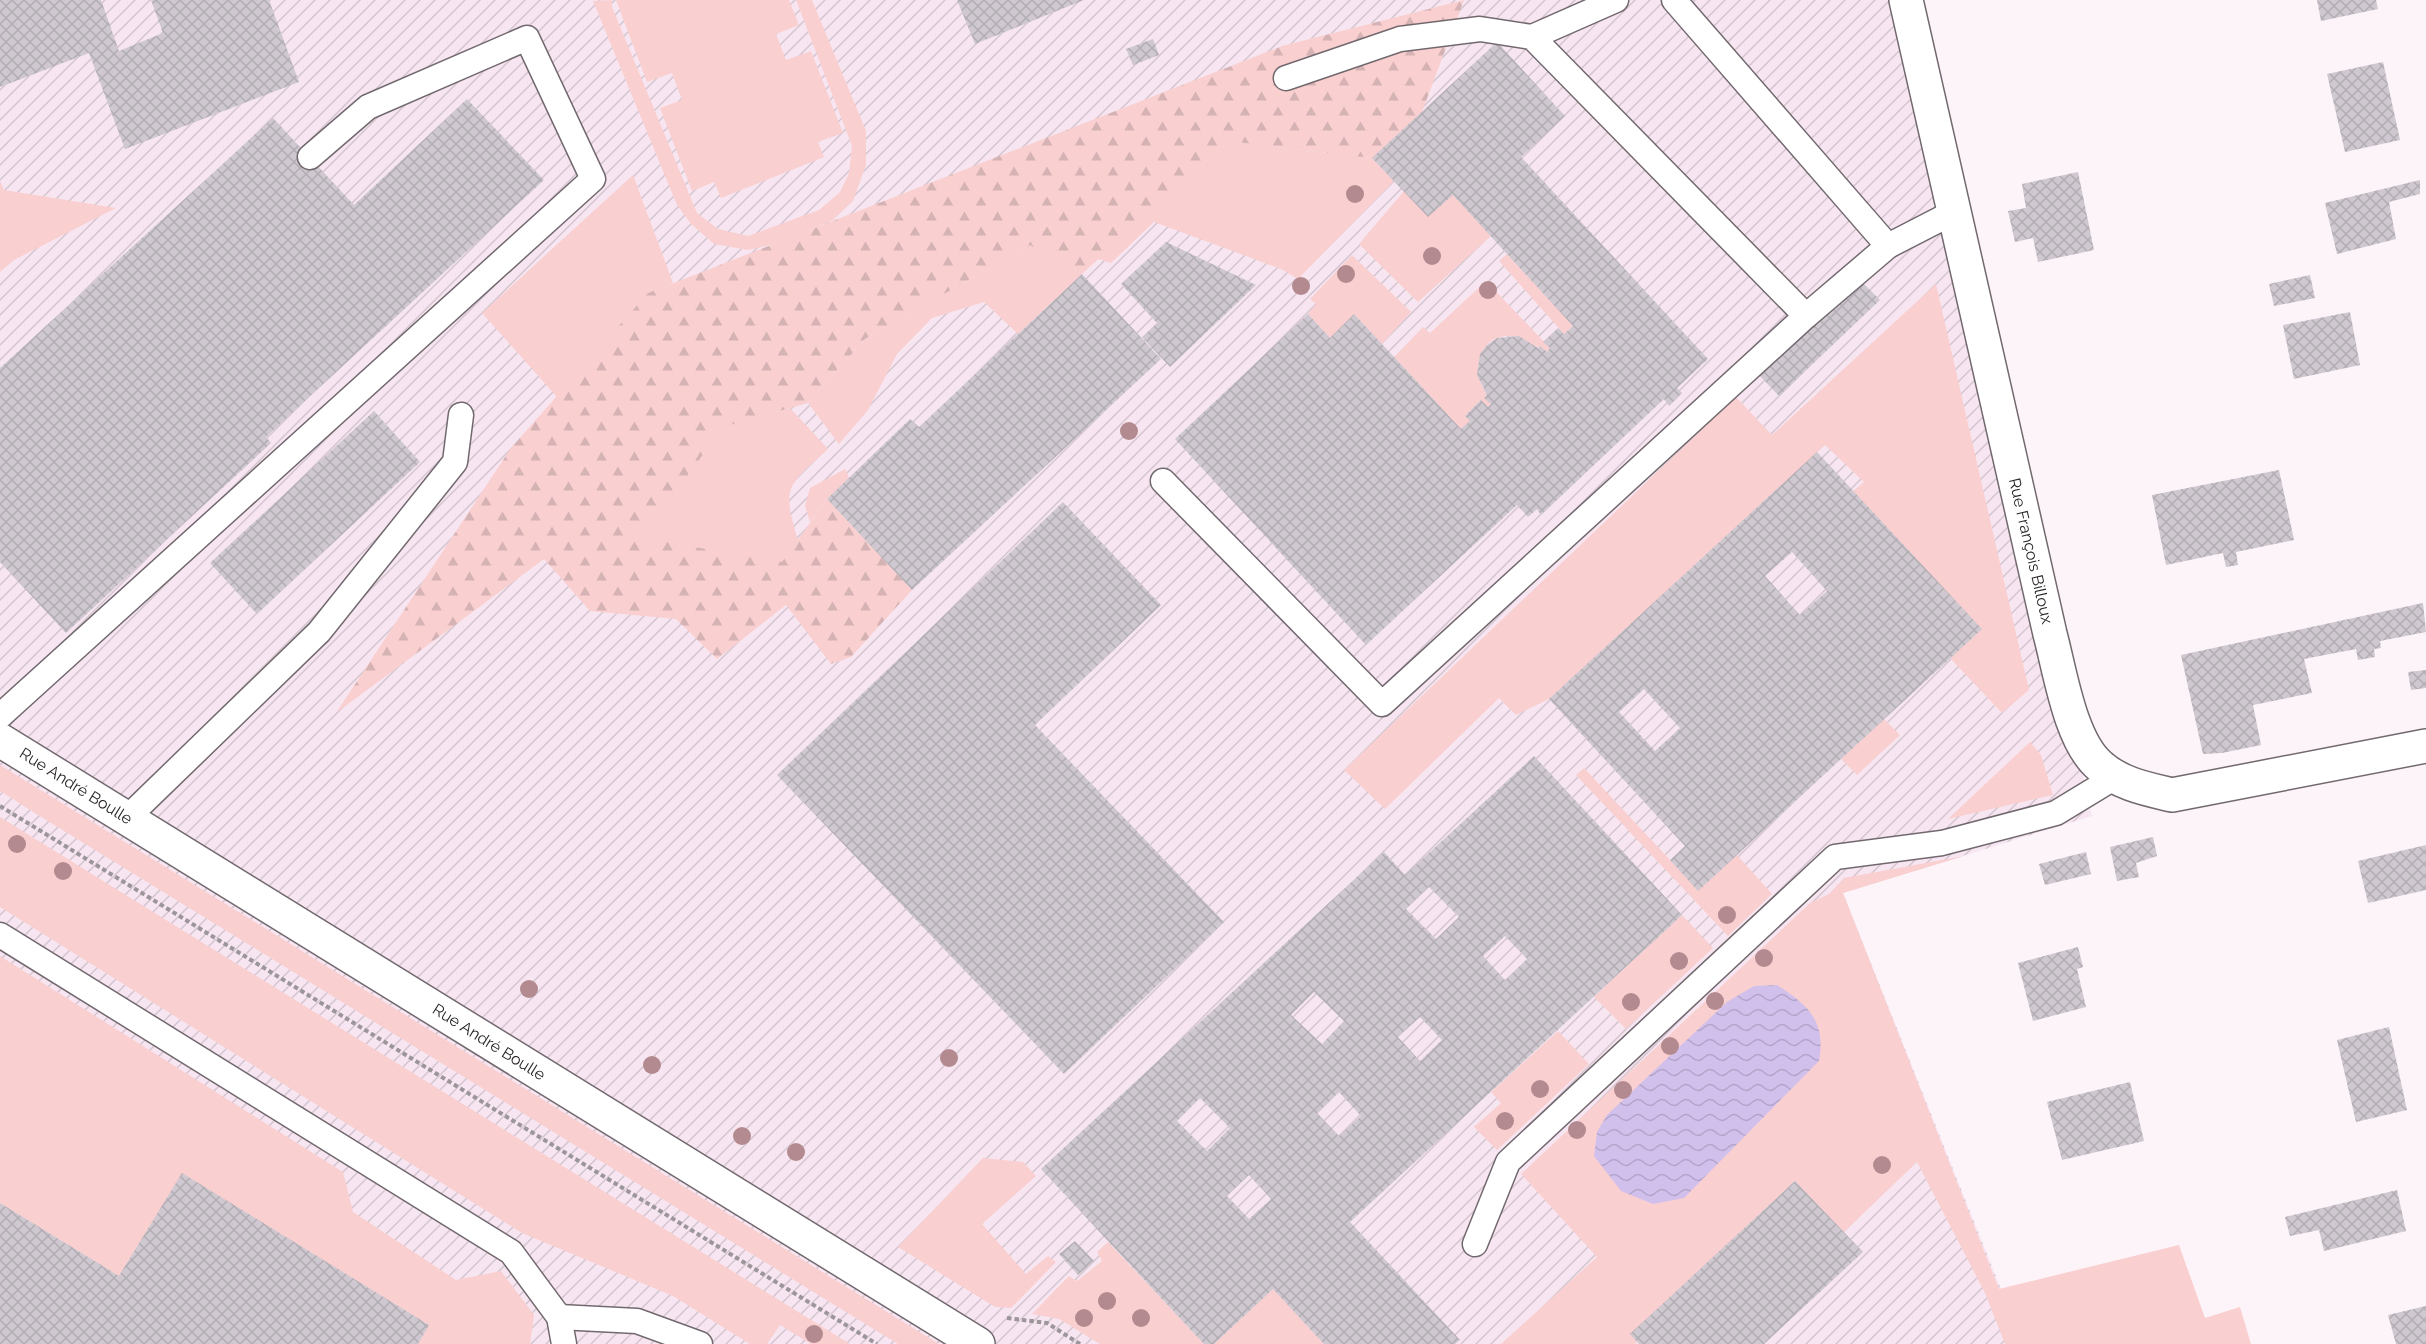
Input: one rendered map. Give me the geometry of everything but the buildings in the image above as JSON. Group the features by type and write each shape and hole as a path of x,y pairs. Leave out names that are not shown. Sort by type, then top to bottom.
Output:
{"street":[{"name":"Rue François Billoux","path":"1906,0 2050,634 2078,735 2099,766 2131,785 2172,795 2426,746"},
{"name":"Rue André Boulle","path":"0,740 978,1344"}],"lane":[{"path":"1286,78 1400,39 1480,29 1532,37 1616,0"},
{"path":"1674,0 1888,246"},
{"path":"1532,37 1806,316"},
{"path":"0,716 592,179 527,38 368,108 310,157"},
{"path":"1163,481 1382,704 1806,316 1888,246 1954,212"},
{"path":"127,818 319,632 455,462 460,415"},
{"path":"1474,1244 1508,1162 1834,857 1942,843 2056,813 2116,776"},
{"path":"0,935 512,1252 559,1317 564,1344"},
{"path":"559,1317 637,1321 700,1344"}],"path":[{"path":"0,806 877,1344"}],"shaded area":[{"path":"0,0 1906,0 2092,816 1843,893 2023,1344 0,1344"}],"green space":[{"path":"612,0 612,7 697,213 718,229 748,236 819,210 840,192 849,173 852,146 796,0 812,0 866,131 866,165 853,201 833,220 779,243 748,250 714,244 691,224 677,205 593,1"},
{"path":"616,0 789,0 799,25 776,34 786,60 811,51 843,133 818,142 824,157 721,198 714,182 692,191 660,108 682,100 672,73 647,82"},
{"path":"1464,0 1422,112 1372,158 1228,141 1082,274 1030,245 865,339 808,403 723,427 642,538 782,562 827,499 912,590 851,657 831,664 786,605 717,659 676,619 590,611 544,559 336,713 511,448 648,293 1282,46"},
{"path":"1228,141 1372,158 1394,181 1298,279 1281,269 1154,222 1111,263 1098,259"},
{"path":"633,175 673,283 648,293 557,397 482,313"},
{"path":"0,181 4,190 116,208 14,260 0,272"},
{"path":"1404,191 1453,195 1491,236 1418,302 1359,244"},
{"path":"1030,245 1082,274 1018,334 984,302 932,318 897,354 868,410 839,444 808,403 865,339"},
{"path":"1507,254 1573,326 1564,334 1499,261"},
{"path":"1352,255 1411,312 1382,344 1354,314 1330,338 1308,314 1316,304 1310,299"},
{"path":"1486,281 1550,348 1547,352 1514,336 1499,337 1490,342 1480,357 1479,376 1487,395 1485,398 1491,404 1488,407 1481,400 1465,416 1470,421 1461,429 1394,357 1423,327 1430,333"},
{"path":"1936,284 2029,690 2002,713 1950,658 1981,630 1853,491 1864,482 1825,445 1549,699 1516,715 1499,698 1385,809 1344,770 1736,397 1772,435"},
{"path":"790,408 828,449 804,471 792,488 789,497 790,508 798,540 782,563 641,538 723,427"},
{"path":"845,469 849,478 827,499 810,522 805,506 810,488"},
{"path":"1884,719 1900,735 1857,775 1841,759"},
{"path":"2030,742 2041,755 2053,795 1948,819"},
{"path":"0,765 939,1344 898,1344 38,815 0,791"},
{"path":"1584,768 1698,890 1737,855 1772,894 1728,936 1576,775"},
{"path":"0,817 850,1344 811,1344 780,1325 767,1344 750,1344 673,1296 522,1233 0,907"},
{"path":"1964,856 1843,893 1999,1289 2179,1245 2205,1318 2240,1307 2251,1344 2005,1344 1985,1293 1917,1162 1844,1232 1795,1181 1631,1334 1637,1342 1635,1344 1501,1344 1597,1257 1521,1174 1810,903 1829,894 1844,878"},
{"path":"1682,915 1713,948 1626,1029 1594,997"},
{"path":"0,956 343,1172 353,1212 456,1280 501,1271 534,1315 530,1344 418,1344 429,1325 182,1174 119,1276 0,1203"},
{"path":"1558,1031 1589,1064 1497,1150 1474,1127 1501,1103 1491,1092"},
{"path":"983,1158 1023,1162 1036,1176 982,1224 1026,1274 1048,1256 1056,1262 1011,1308 995,1307 898,1247"},
{"path":"1108,1242 1204,1344 1100,1344 1059,1319 1032,1314 1069,1276 1077,1281 1102,1261 1097,1252"},
{"path":"1273,1289 1324,1344 1214,1344"}],"water":[{"path":"1777,985 1798,1000 1813,1016 1820,1035 1819,1061 1684,1198 1653,1204 1621,1191 1594,1156 1597,1132 1607,1115 1727,1002 1754,986"}]}
